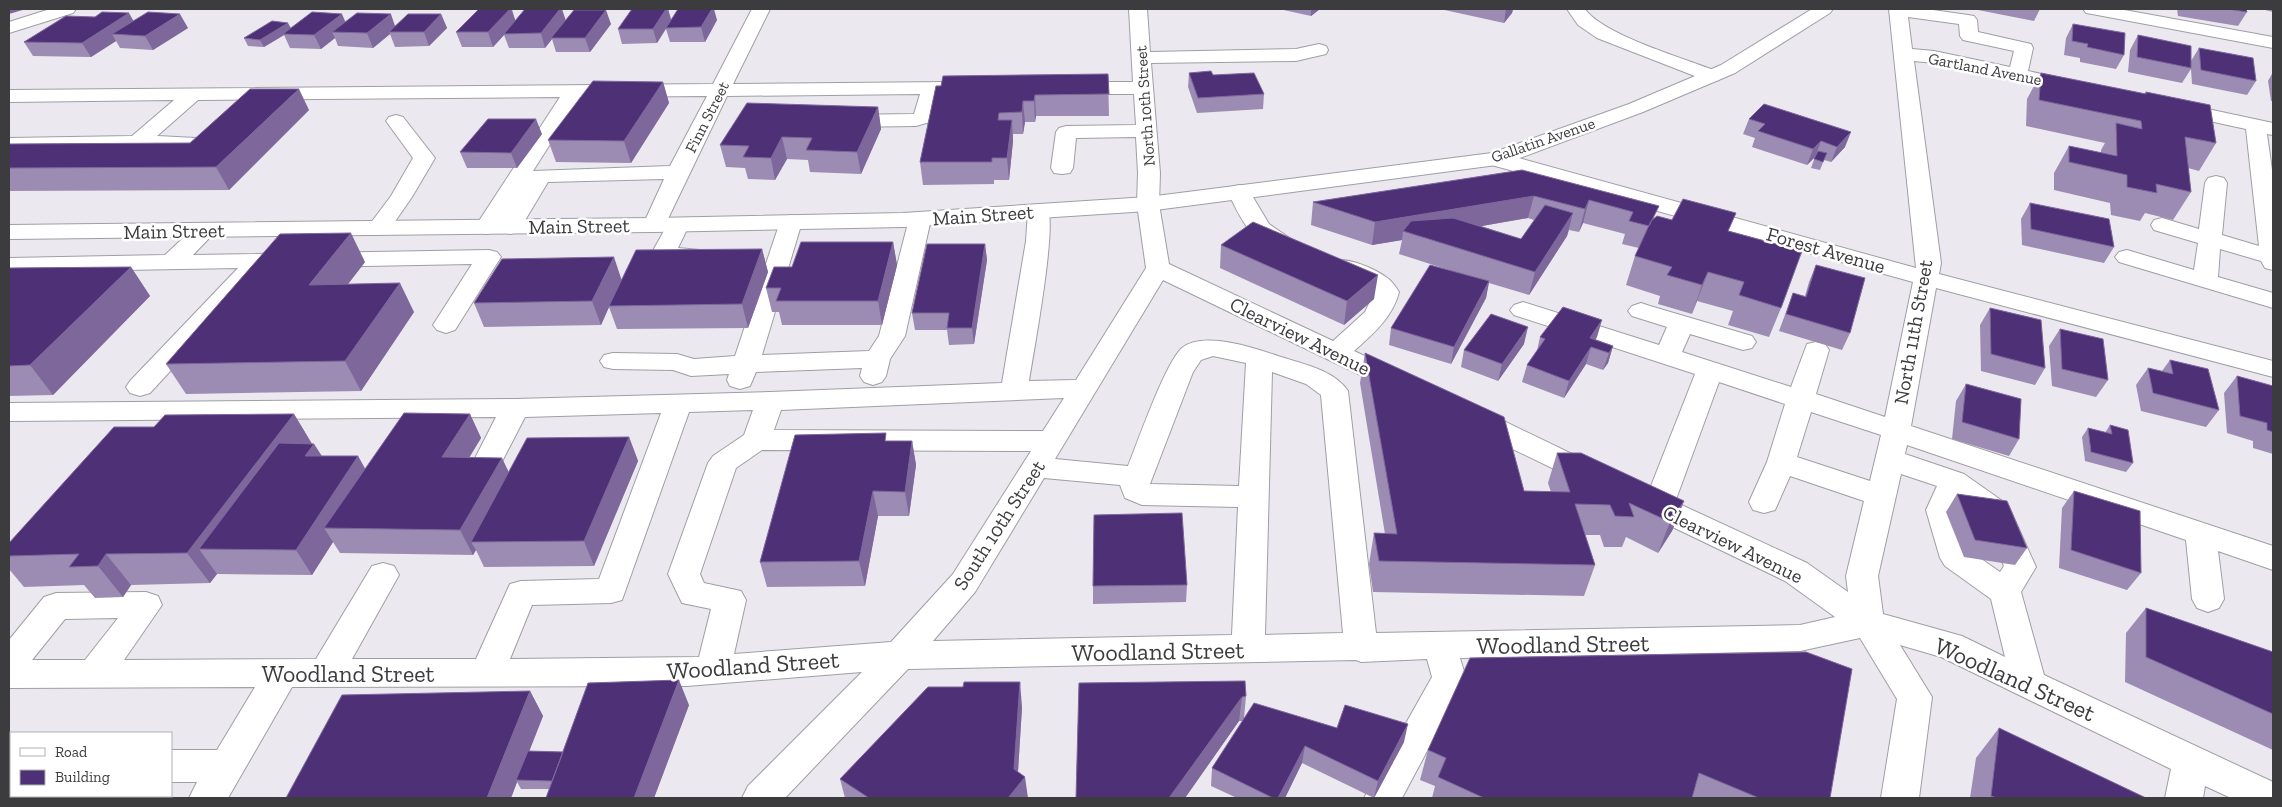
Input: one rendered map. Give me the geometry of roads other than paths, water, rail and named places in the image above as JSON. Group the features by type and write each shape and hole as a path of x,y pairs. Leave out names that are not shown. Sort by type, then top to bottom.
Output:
{"street":[{"path":"9,28 67,9"},
{"name":"Finn Street","path":"654,225 678,172 761,9"},
{"name":"North 10th Street","path":"1138,9 1150,173 1148,204 1158,268"},
{"path":"1576,9 1584,21 1603,34 1712,76"},
{"name":"Gallatin Avenue","path":"1148,204 1496,159 1636,108 1712,76 1824,9"},
{"path":"2092,9 2273,43"},
{"path":"1898,10 1968,20 2028,33"},
{"name":"North 11th Street","path":"1868,623 1862,576 1896,431 1929,263 1898,10"},
{"path":"1968,20 1969,36 2024,48 2018,75"},
{"path":"1142,58 1296,56 1319,50"},
{"name":"Gartland Avenue","path":"1902,54 1934,57 2094,91"},
{"path":"822,122 916,120 923,118 931,88"},
{"path":"9,96 970,88"},
{"path":"1054,88 1143,88"},
{"path":"774,110 785,90"},
{"path":"487,227 574,91"},
{"path":"137,142 193,94"},
{"path":"2161,105 2264,127 2273,260 2210,238 2162,226"},
{"path":"379,228 401,197 424,158 396,121"},
{"path":"1062,168 1066,132 1146,130"},
{"path":"9,144 189,142"},
{"name":"Forest Avenue","path":"1496,159 1926,278 2273,369"},
{"path":"510,227 541,176 678,172"},
{"path":"2205,280 2216,184"},
{"path":"1239,192 1256,226 1271,239 1378,282 1387,292 1386,302 1364,327 1336,353"},
{"name":"Main Street","path":"9,232 678,225 920,219 1148,204"},
{"path":"1014,391 1038,241 1039,211"},
{"path":"870,397 876,359 892,336 920,219"},
{"path":"733,402 746,364 771,253 791,222"},
{"path":"678,225 662,256 711,255"},
{"path":"140,387 289,229"},
{"path":"172,262 205,230"},
{"path":"9,265 489,257 446,325"},
{"path":"2127,257 2273,301"},
{"name":"Clearview Avenue","path":"1158,268 1416,391"},
{"name":"South 10th Street","path":"761,798 900,655 964,583 1158,268"},
{"path":"1523,310 1896,431 2273,558"},
{"path":"1642,311 1743,342"},
{"path":"1667,356 1682,323"},
{"path":"1254,498 1142,494 1136,491 1135,485 1180,372 1192,354 1201,349 1213,348 1259,358 1315,378 1334,391 1361,648"},
{"path":"1764,502 1781,462 1816,350"},
{"path":"1248,649 1259,358"},
{"path":"613,361 677,362 691,368 876,359"},
{"path":"1658,506 1710,370"},
{"path":"9,412 515,408 770,401 1083,388"},
{"path":"756,440 770,401"},
{"path":"487,672 521,594 611,591 678,404"},
{"path":"482,474 515,408"},
{"name":"Clearview Avenue","path":"1452,408 1796,572 1868,623"},
{"path":"713,670 730,600 693,594 684,574 723,463 756,440 1053,441"},
{"path":"1890,459 1954,481 1997,513 2020,567 2005,592"},
{"path":"1781,462 1881,496"},
{"path":"1037,467 1138,477"},
{"path":"1954,481 1940,510 1956,558 2005,592 2029,683"},
{"path":"2202,534 2208,600"},
{"path":"326,673 383,575"},
{"path":"9,664 56,606 146,605 94,674"},
{"path":"1868,623 1915,697 1900,798"},
{"name":"Woodland Street","path":"9,674 713,670 900,655 1361,648 1800,638 1868,623 1950,646 2268,798"},
{"path":"1382,798 1449,678 1440,646"},
{"path":"208,798 282,673"},
{"path":"2184,798 2191,761"},
{"path":"172,766 228,766"}]}
